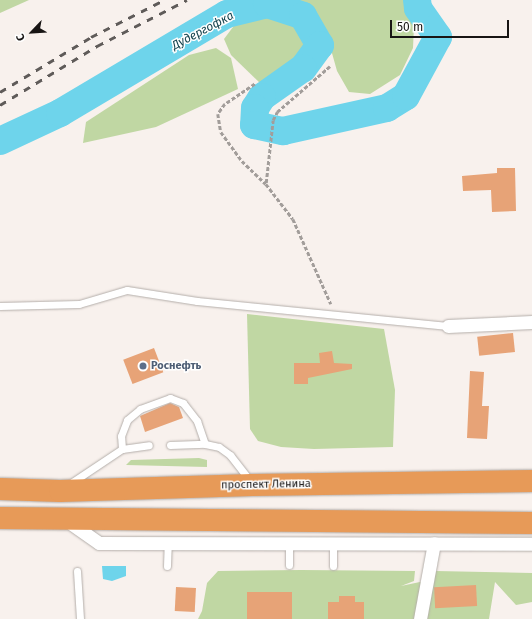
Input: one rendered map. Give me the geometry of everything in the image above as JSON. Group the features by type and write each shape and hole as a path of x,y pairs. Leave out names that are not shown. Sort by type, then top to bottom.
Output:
{"highway":[{"name":"проспект Ленина","path":"0,489 60,491 252,485 532,481"},
{"path":"0,518 532,523"}],"street":[{"path":"448,326 532,322"},
{"path":"63,518 99,543 532,544"},
{"path":"420,619 434,543"}],"lane":[{"path":"0,306 79,304 127,290 197,301 448,326"},
{"path":"122,449 121,436 128,420 140,409 170,398 183,403 197,421 205,444"},
{"path":"170,445 205,444 220,447 230,455 252,485"},
{"path":"60,491 103,459 122,449 148,445"},
{"path":"167,566 168,543"},
{"path":"289,543 289,565"},
{"path":"333,543 333,566"},
{"path":"77,571 80,619"}],"path":[{"path":"266,184 270,135 273,120 277,112 330,66"},
{"path":"255,84 225,104 218,114 221,132 242,161 266,184 293,219 335,314"}],"green space":[{"path":"0,0 29,0 0,13"},
{"path":"281,0 411,0 414,26 413,48 400,75 370,94 349,92 337,71 330,46 318,20 302,9"},
{"path":"256,13 281,16 301,27 308,42 300,59 263,86 231,55 224,39 239,19"},
{"path":"216,48 231,58 238,89 156,127 83,143 86,122 189,55"},
{"path":"247,314 384,329 395,390 393,447 314,449 281,447 258,441 250,429"},
{"path":"199,458 207,460 207,467 126,465 131,460"},
{"path":"218,571 415,571 414,581 401,586 434,579 436,571 532,573 532,602 516,605 495,582 489,619 198,619 202,611 207,583"}],"water":[{"path":"102,566 126,566 126,576 112,581 103,579"}],"building":[{"path":"497,168 515,168 516,211 492,212 491,190 463,191 462,176 497,173"},
{"path":"513,333 515,352 479,356 477,337"},
{"name":"Роснефть","path":"154,348 163,372 133,384 123,360"},
{"path":"332,351 334,363 352,364 352,369 308,378 308,384 294,384 294,363 320,363 319,353"},
{"path":"470,371 484,372 482,406 489,406 487,439 467,438"},
{"path":"170,403 179,407 183,418 145,432 140,416"},
{"path":"476,585 477,606 435,608 434,587"},
{"path":"176,587 196,588 195,612 175,611"},
{"path":"247,592 292,592 292,619 247,619"},
{"path":"339,596 355,596 355,602 364,602 364,619 328,619 328,602 339,602"}],"waterway":[{"name":"Дудергофка","path":"0,141 60,113 227,14 267,4 303,16 320,45 303,68 262,97 255,108 254,125 283,131 387,108 406,96 438,37 418,8 417,0"}],"railway":[{"path":"0,92 91,37 164,0"},
{"path":"0,105 97,46 187,0"}],"place":[{"name":"Роснефть","path":"143,366"}]}
